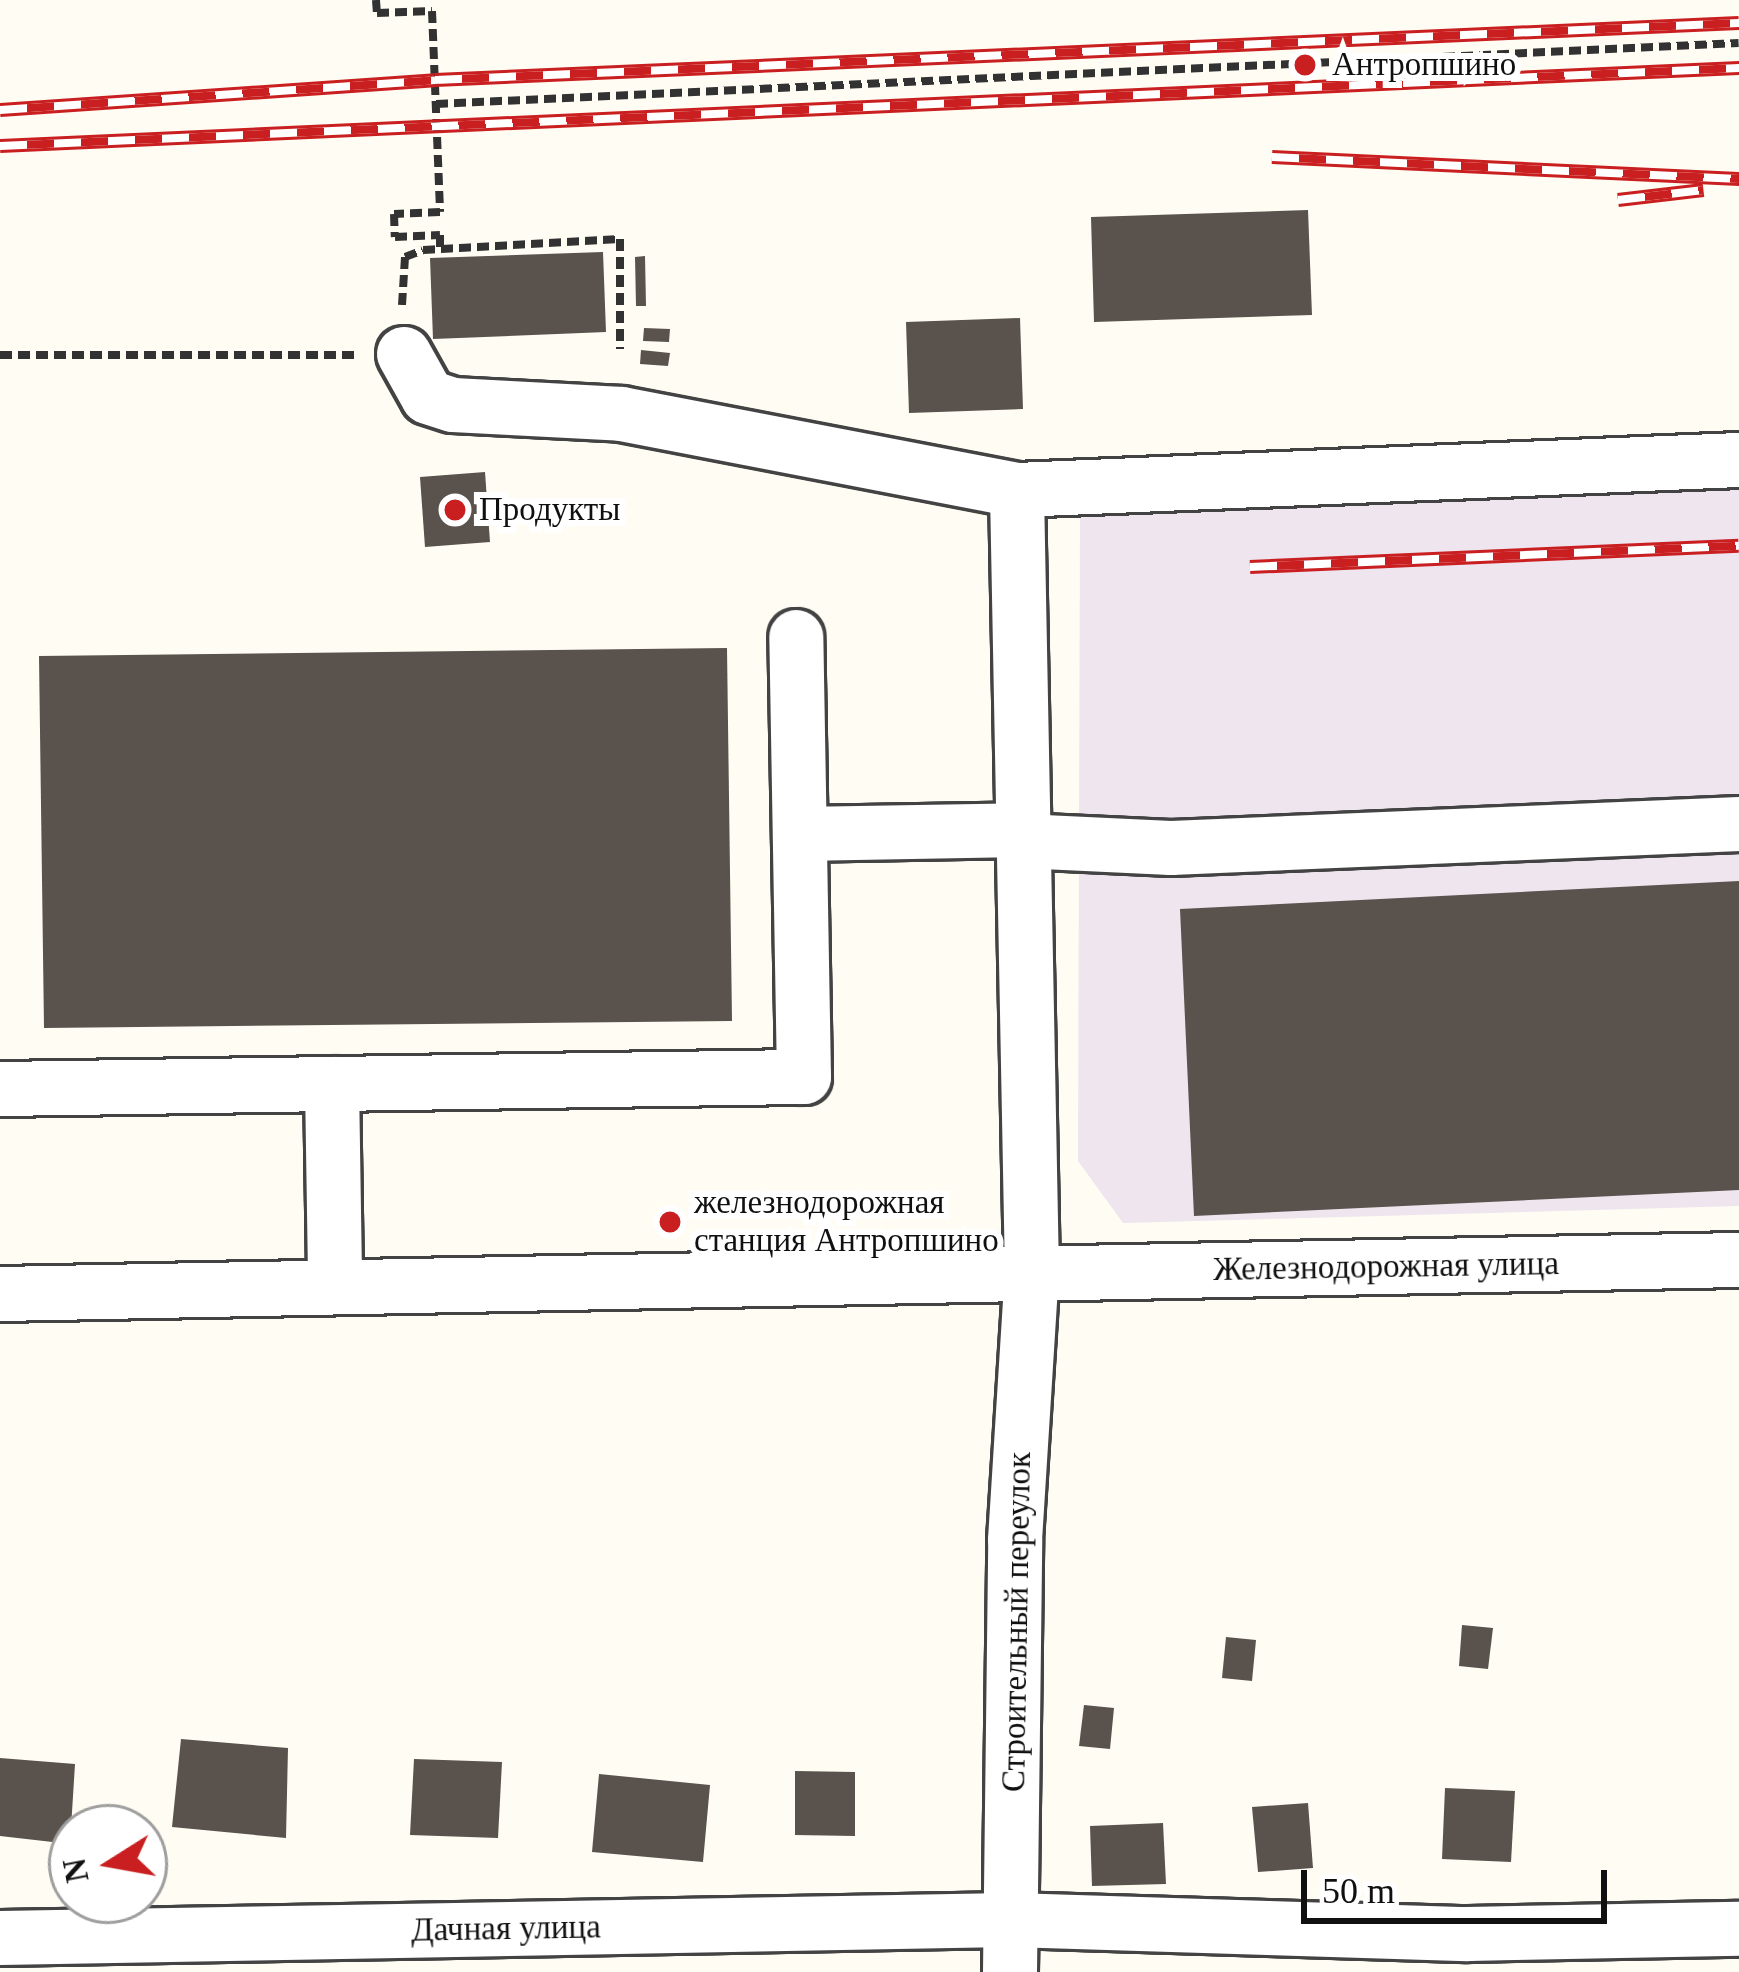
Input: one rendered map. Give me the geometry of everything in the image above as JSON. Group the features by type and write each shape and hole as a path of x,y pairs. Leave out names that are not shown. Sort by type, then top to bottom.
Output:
{"street":[{"path":"403,330 428,397 453,405 602,411 1017,490 1739,460"},
{"name":"Строительный переулок","path":"1011,1946 1015,1540 1032,1273 1017,490"},
{"path":"0,1090 804,1077 796,637"},
{"path":"800,834 1022,836 1171,848 1739,824"},
{"path":"332,1084 335,1286"},
{"name":"Железнодорожная улица","path":"0,1294 1739,1260"},
{"name":"Дачная улица","path":"0,1938 1011,1946 1722,1944"}],"path":[{"path":"376,0 377,13 433,11 440,212 394,214 395,237 440,235 440,247"},
{"path":"436,104 1739,43"},
{"path":"0,356 403,330 405,257 440,247 620,239 620,349"}],"shaded area":[{"path":"1739,477 1739,1206 1123,1223 1078,1161 1080,511"}],"building":[{"path":"1308,210 1312,315 1094,322 1091,217"},
{"path":"603,252 606,332 433,339 430,258"},
{"path":"645,256 646,306 636,306 635,257"},
{"path":"1020,318 1023,409 909,413 906,322"},
{"path":"644,328 670,329 669,342 643,341"},
{"path":"641,350 670,353 668,366 640,364"},
{"name":"Продукты","path":"485,472 490,542 425,547 420,477"},
{"path":"727,648 732,1021 44,1028 39,656"},
{"path":"1739,881 1739,1190 1194,1216 1180,909"},
{"path":"1462,1625 1493,1628 1488,1669 1459,1666"},
{"path":"1226,1637 1256,1640 1252,1681 1222,1678"},
{"path":"1084,1705 1114,1708 1110,1749 1079,1746"},
{"path":"181,1739 288,1748 286,1838 172,1827"},
{"path":"0,1758 75,1764 72,1804 48,1804 48,1841 0,1836"},
{"path":"414,1759 502,1762 498,1838 410,1835"},
{"path":"795,1771 855,1772 855,1836 795,1835"},
{"path":"599,1774 710,1785 703,1862 592,1852"},
{"path":"1445,1788 1515,1791 1511,1862 1442,1859"},
{"path":"1308,1803 1313,1868 1258,1872 1252,1807"},
{"path":"1163,1823 1166,1884 1092,1886 1090,1826"}],"railway":[{"path":"0,110 435,80 1739,23"},
{"path":"0,146 1739,68"},
{"path":"1272,157 1739,179"},
{"path":"1618,200 1703,190"},
{"path":"1250,567 1739,546"}],"place":[{"name":"Антропшино","path":"1305,65"},
{"name":"Продукты","path":"455,510"},
{"name":"железнодорожная станция Антропшино","path":"670,1222"}]}
